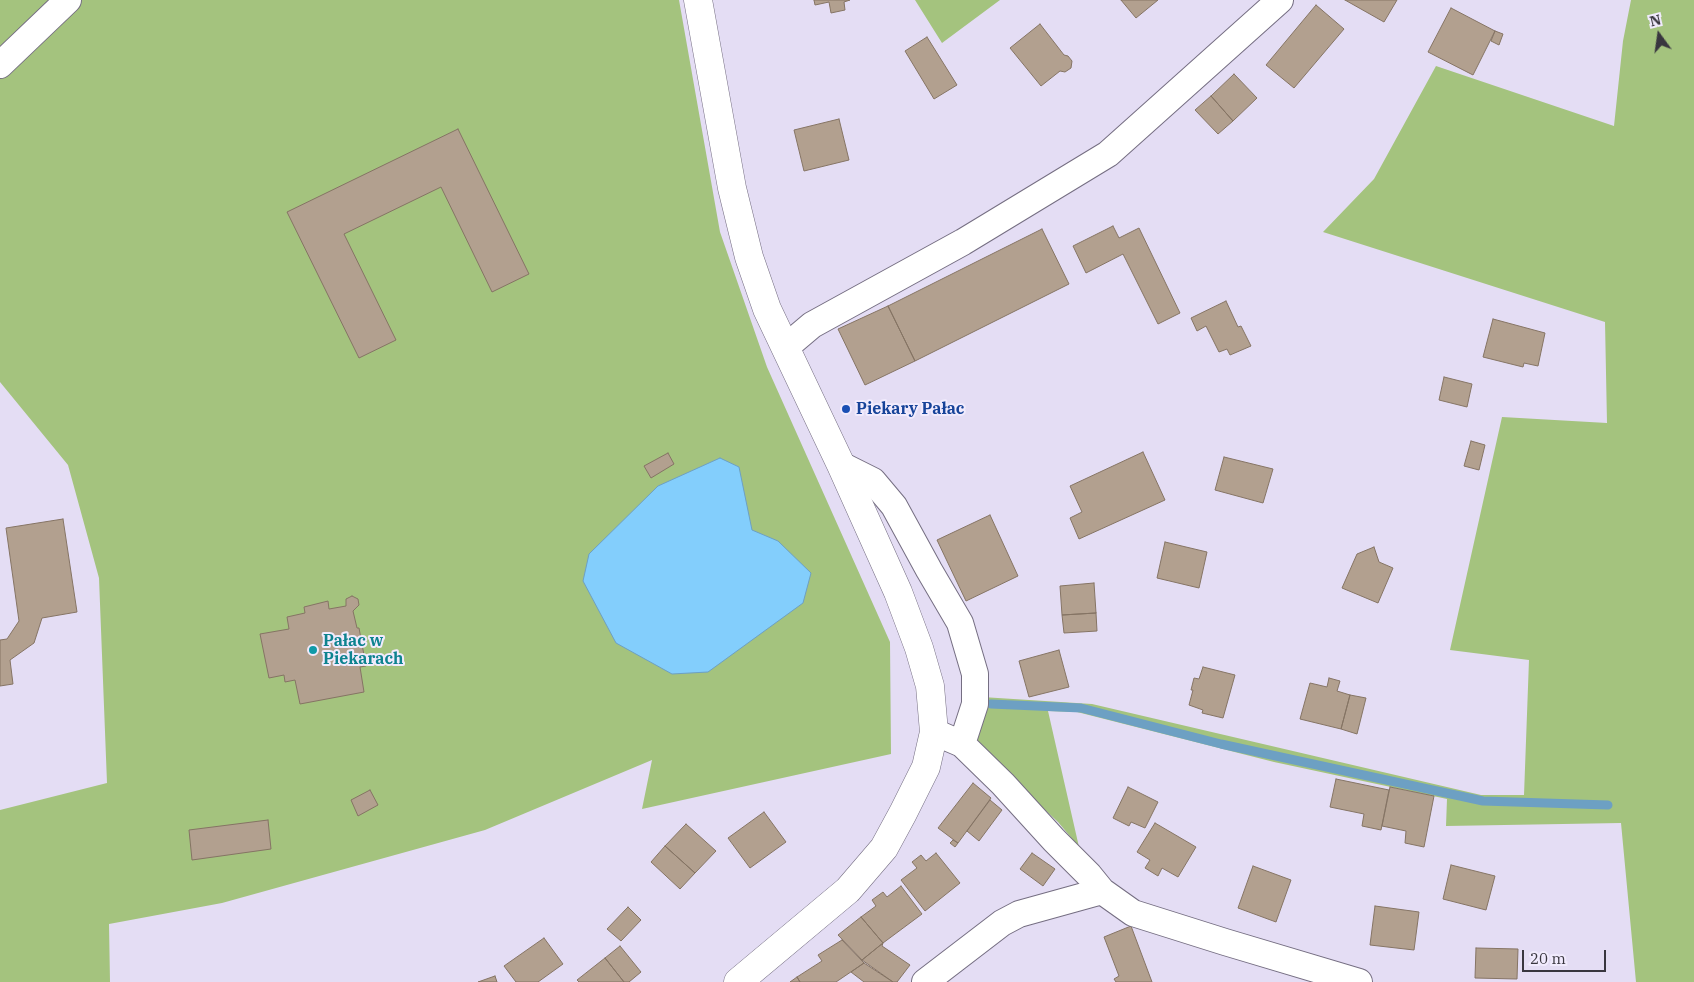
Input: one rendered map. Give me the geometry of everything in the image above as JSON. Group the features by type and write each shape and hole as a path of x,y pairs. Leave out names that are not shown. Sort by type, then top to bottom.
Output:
{"street":[{"path":"0,64 68,0"},
{"path":"698,0 734,196 749,257 763,298 898,592 919,648 930,686 934,732 926,767 884,848 848,890 738,982"},
{"path":"786,347 812,325 963,242 1108,154 1280,0"},
{"path":"841,465 873,481 894,506 960,623 975,674 975,704 962,744"},
{"path":"934,732 962,744 1089,874 1102,892 1133,912 1224,942 1359,982"},
{"path":"925,982 1002,923 1019,914 1102,892"}],"green space":[{"path":"0,0 679,0 720,232 767,367 890,642 891,754 642,809 652,760 485,830 222,903 109,924 110,982 0,982 0,810 107,783 99,578 68,465 0,382"},
{"path":"915,0 1000,0 942,43"},
{"path":"1631,0 1694,0 1694,982 1636,982 1621,823 1446,826 1447,799 1274,762 1077,712 1048,711 1079,847 1058,822 969,739 982,697 1092,704 1481,795 1524,795 1529,660 1450,650 1502,417 1607,423 1605,322 1323,232 1374,179 1436,66 1614,126 1623,41"}],"water":[{"path":"720,458 739,467 752,530 778,541 811,573 803,603 708,672 672,674 616,643 583,581 589,554 658,486"}],"building":[{"path":"814,0 850,0 844,2 845,10 831,13 829,2 815,5"},
{"path":"1121,0 1158,0 1136,18"},
{"path":"1345,0 1397,0 1384,22"},
{"path":"1316,5 1344,29 1294,88 1266,65"},
{"path":"1451,8 1495,31 1473,75 1428,52"},
{"path":"1040,24 1064,55 1068,56 1072,61 1071,68 1065,72 1060,71 1041,86 1010,48"},
{"path":"1495,31 1503,34 1499,45 1491,41"},
{"path":"927,37 957,85 934,99 905,51"},
{"path":"1234,74 1257,98 1233,121 1211,96"},
{"path":"1211,96 1233,121 1218,134 1195,110"},
{"path":"839,119 849,160 804,171 794,130"},
{"path":"458,129 529,274 492,292 441,187 344,234 396,340 359,358 287,212"},
{"path":"1113,226 1119,238 1139,228 1180,313 1158,324 1123,254 1086,273 1073,246"},
{"path":"1042,229 1069,284 915,361 888,306"},
{"path":"1226,301 1238,327 1241,326 1251,346 1230,355 1227,349 1219,352 1206,326 1197,331 1191,318"},
{"path":"888,306 915,361 865,385 838,329"},
{"path":"1493,319 1545,333 1538,366 1524,363 1523,367 1483,357"},
{"path":"1444,377 1472,384 1467,407 1439,400"},
{"path":"1471,441 1485,445 1479,470 1464,466"},
{"path":"1143,452 1165,500 1079,539 1070,518 1082,512 1070,486"},
{"path":"668,453 674,464 651,478 644,466"},
{"path":"1224,457 1273,469 1263,503 1215,490"},
{"path":"990,515 1018,576 966,601 937,540"},
{"path":"63,519 77,612 42,618 34,643 10,660 13,684 0,686 0,640 7,639 19,621 6,528"},
{"path":"1165,542 1207,552 1199,588 1157,578"},
{"path":"1374,547 1379,562 1393,568 1378,603 1342,588 1357,554"},
{"path":"1094,583 1096,613 1062,615 1060,586"},
{"name":"Pałac w Piekarach","path":"352,596 358,599 359,605 353,611 357,628 359,628 366,666 360,667 364,692 300,704 295,680 285,682 284,675 269,678 260,634 289,629 287,617 305,613 304,607 328,601 329,609 346,606 346,599"},
{"path":"1096,613 1097,631 1064,633 1062,615"},
{"path":"1059,650 1069,687 1029,697 1019,661"},
{"path":"1203,667 1235,675 1223,718 1202,713 1203,710 1189,705 1194,678 1199,679"},
{"path":"1329,678 1340,681 1337,691 1350,695 1341,729 1300,719 1310,683 1327,687"},
{"path":"1350,695 1366,698 1357,734 1341,729"},
{"path":"1336,779 1389,790 1381,830 1362,826 1364,814 1330,807"},
{"path":"973,783 991,798 958,843 938,828"},
{"path":"1128,787 1158,802 1145,828 1131,822 1129,826 1113,818"},
{"path":"1390,787 1434,796 1424,847 1405,843 1406,831 1382,826"},
{"path":"370,790 378,805 358,816 351,800"},
{"path":"990,800 1002,810 979,841 967,831"},
{"path":"764,812 786,842 750,868 728,838"},
{"path":"268,820 271,849 192,860 189,830"},
{"path":"1155,823 1196,847 1178,877 1162,868 1158,876 1145,868 1150,860 1137,852"},
{"path":"686,824 716,851 695,873 665,846"},
{"path":"953,840 958,843 955,847 950,843"},
{"path":"665,846 695,873 680,889 651,862"},
{"path":"936,853 960,883 925,911 901,880 917,868 912,862 921,855 926,861"},
{"path":"1032,853 1055,869 1043,886 1020,869"},
{"path":"1451,865 1495,876 1486,910 1443,899"},
{"path":"1253,866 1291,880 1276,922 1238,908"},
{"path":"901,886 922,914 883,943 861,917 876,906 872,900 883,892 887,897"},
{"path":"1375,906 1419,912 1414,950 1370,945"},
{"path":"628,907 641,920 621,941 607,929"},
{"path":"861,917 883,943 862,960 838,935"},
{"path":"1131,926 1152,982 1116,982 1114,979 1119,976 1104,937"},
{"path":"544,938 563,964 538,982 516,982 504,966"},
{"path":"842,940 864,963 836,982 800,982 797,977 822,961 818,955"},
{"path":"883,943 882,946 910,965 897,982 893,982 862,960"},
{"path":"620,946 641,972 629,982 624,982 605,958"},
{"path":"1476,948 1518,949 1517,979 1475,978"},
{"path":"605,958 624,982 579,982 577,980"},
{"path":"864,963 893,982 864,982 851,972"},
{"path":"495,976 497,982 478,982"},
{"path":"797,977 800,982 790,982"}],"waterway":[{"path":"991,704 1081,708 1221,744 1483,801 1608,805"}],"place":[{"name":"Piekary Pałac","path":"846,409"},
{"name":"Pałac w Piekarach","path":"313,650"}]}
